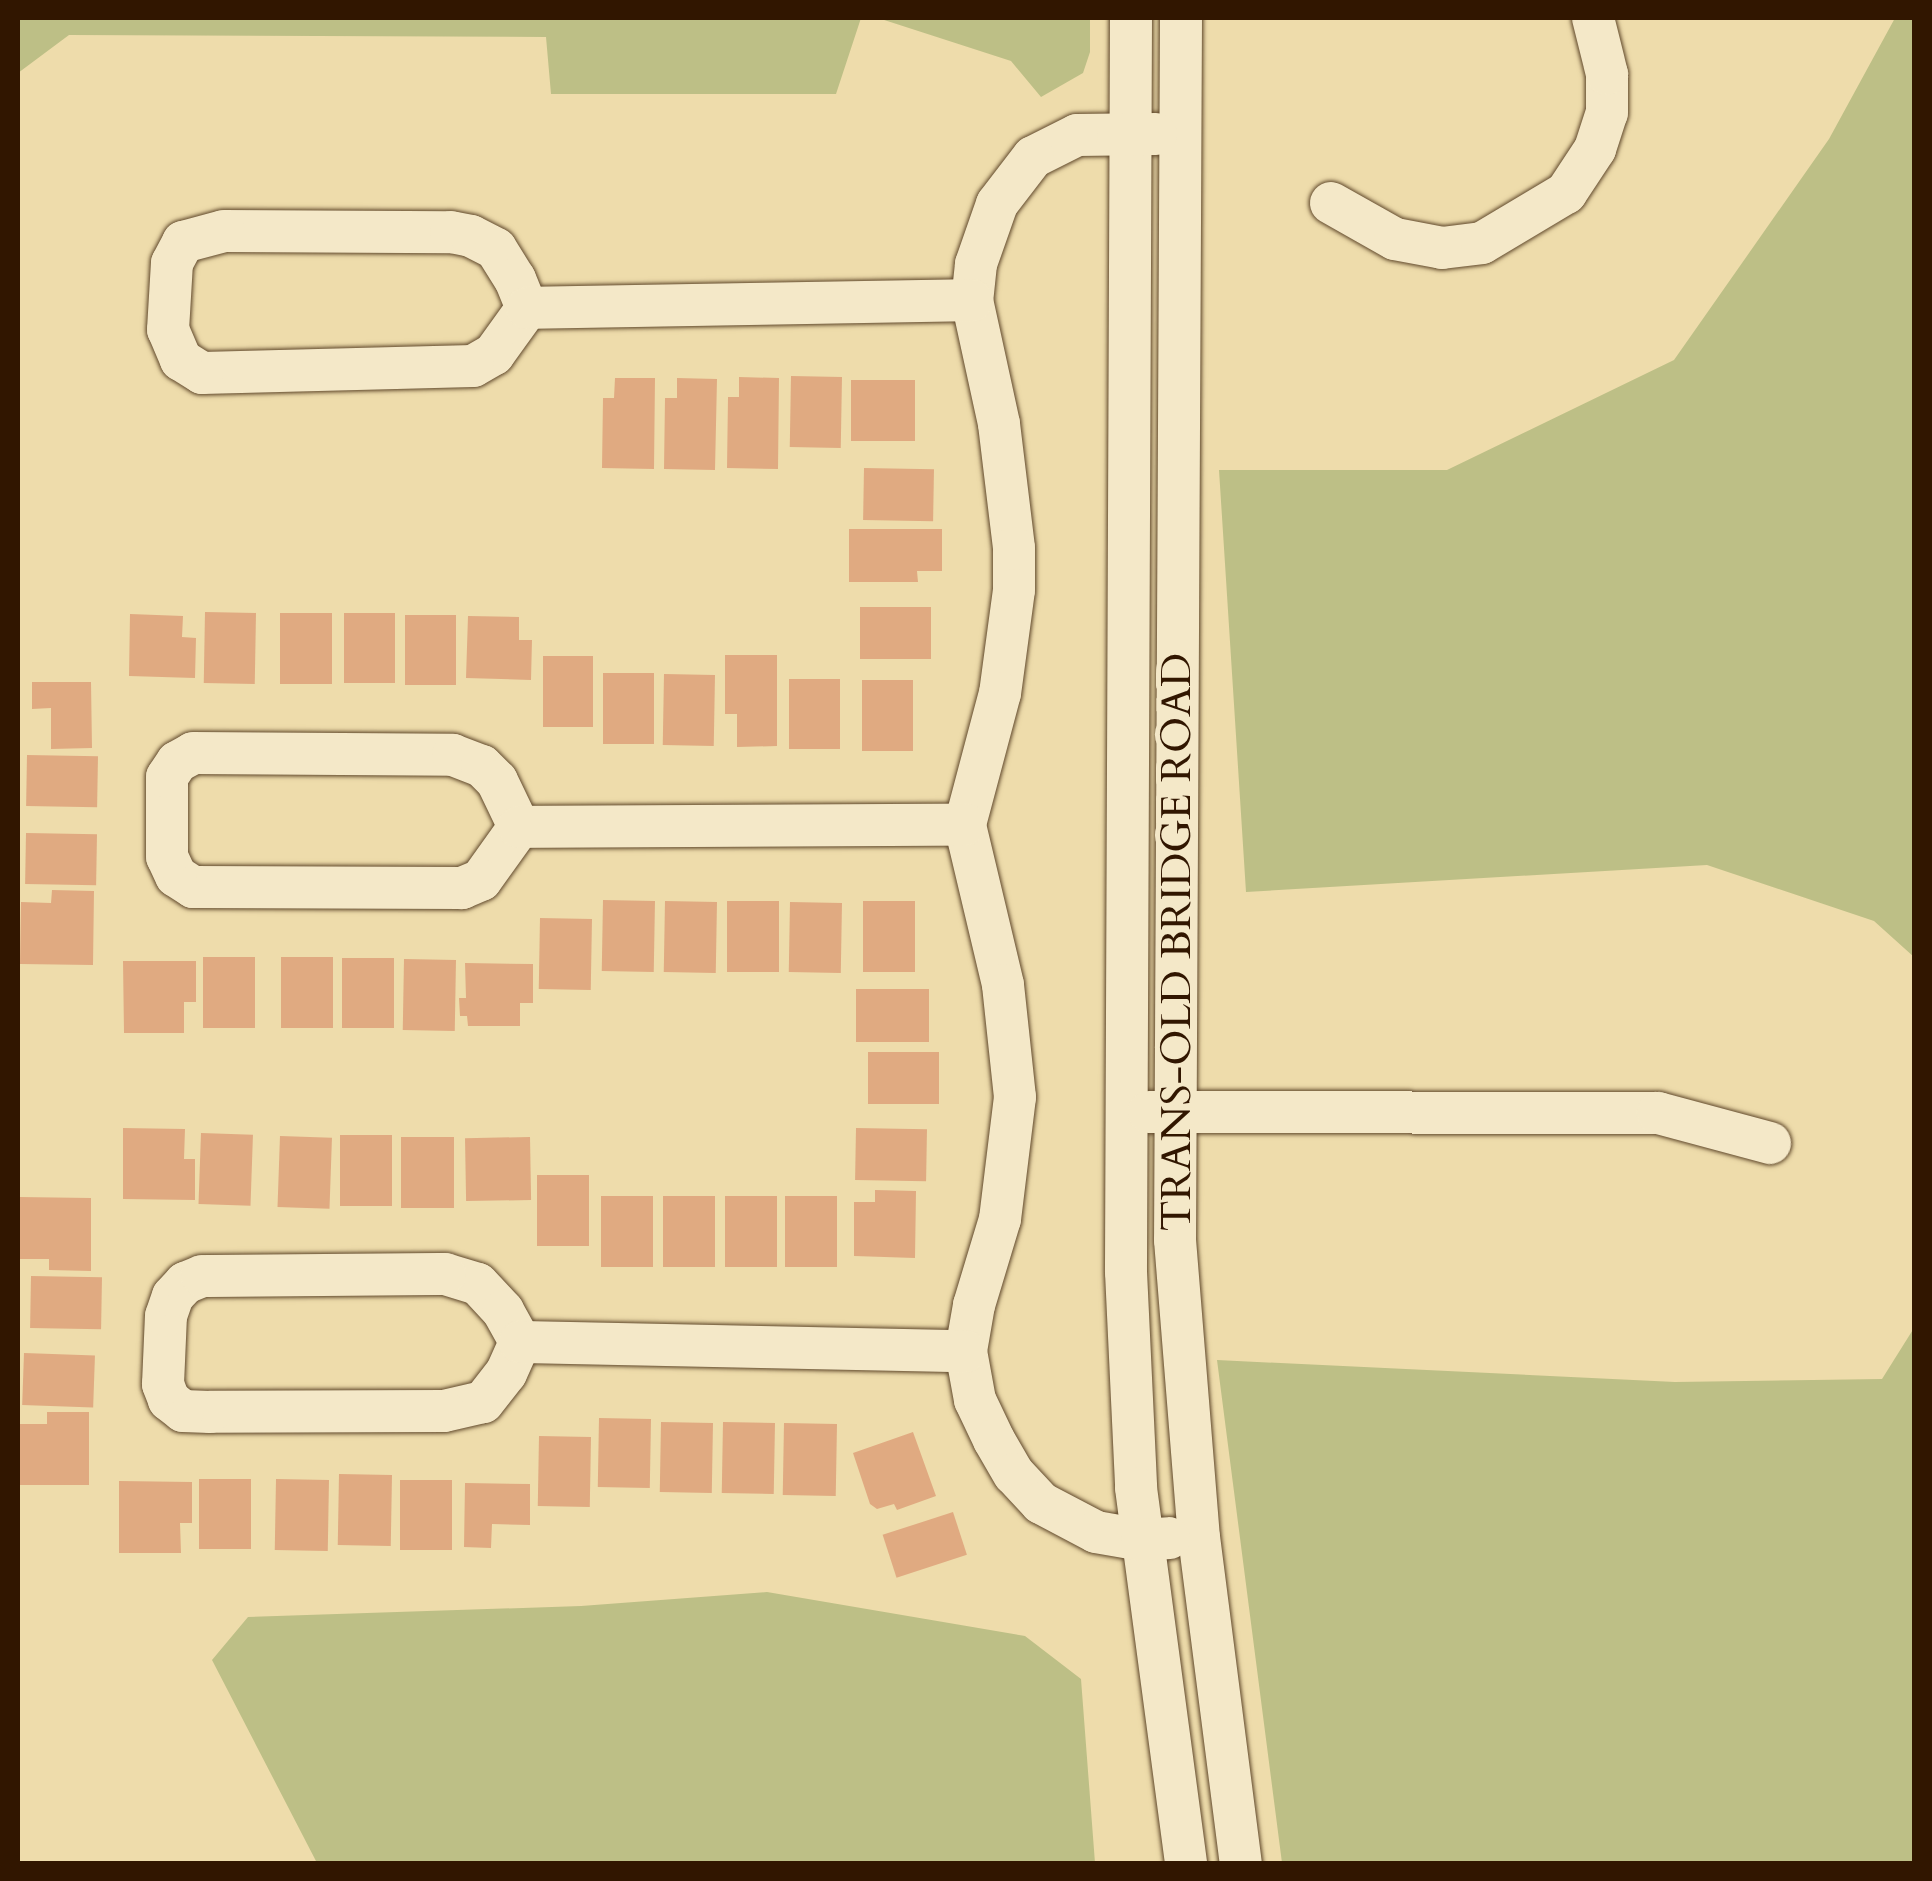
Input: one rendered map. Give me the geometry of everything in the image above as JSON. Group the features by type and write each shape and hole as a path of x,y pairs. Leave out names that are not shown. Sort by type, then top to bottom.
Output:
{"street":[{"name":"TRANS-OLD BRIDGE ROAD","path":"1131,18 1127,1292 1142,1540 1186,1864"},
{"name":"TRANS-OLD BRIDGE ROAD","path":"1181,18 1175,1240 1200,1536 1240,1864"},
{"path":"1331,204 1395,239 1442,248 1482,243 1566,193 1595,149 1608,113 1607,74 1593,18"},
{"path":"1180,134 1078,135 1033,157 997,204 976,264 972,300 998,424 1011,519 1014,590 1000,692 964,825 1003,985 1015,1096 1003,1200 974,1305 966,1351 975,1400 994,1440 1014,1474 1041,1503 1096,1532 1142,1540 1200,1536"},
{"path":"224,231 451,232 472,236 496,250 516,278 527,308 494,354 472,366 443,369 202,373 181,360 168,330 172,264 183,242 224,231"},
{"path":"527,308 972,300"},
{"path":"194,753 453,755 482,766 497,782 511,803 519,827 481,880 462,888 193,887 176,876 167,857 167,777 177,762 194,753"},
{"path":"519,827 964,825"},
{"path":"1125,1110 1175,1115 1658,1112 1770,1143"},
{"path":"445,1274 478,1284 503,1311 520,1342 506,1373 482,1402 444,1410 182,1410 168,1400 163,1384 166,1316 172,1296 185,1282 202,1276 445,1274"},
{"path":"520,1342 966,1351"}],"green space":[{"path":"18,18 861,18 836,94 551,94 546,37 69,35 18,73"},
{"path":"878,18 1090,18 1090,52 1083,73 1041,97 1011,61"},
{"path":"1895,18 1914,18 1914,957 1874,921 1707,865 1246,892 1219,470 1447,470 1674,360 1829,139"},
{"path":"1914,1328 1914,1863 1282,1863 1217,1360 1675,1382 1882,1379"},
{"path":"767,1592 1025,1636 1081,1679 1095,1863 317,1863 212,1660 248,1617 581,1606"}],"building":[{"path":"791,376 842,377 841,448 790,447"},
{"path":"739,377 779,378 778,469 727,468 728,397 739,397"},
{"path":"615,378 655,378 654,469 602,468 603,398 614,398"},
{"path":"677,378 717,379 715,470 664,469 665,398 677,398"},
{"path":"851,380 915,380 915,441 851,441"},
{"path":"864,468 934,469 933,521 863,520"},
{"path":"849,529 942,529 942,571 917,571 918,582 849,582"},
{"path":"860,607 931,607 931,659 860,659"},
{"path":"205,612 256,613 255,684 204,683"},
{"path":"280,613 332,613 332,684 280,684"},
{"path":"344,613 395,613 395,683 344,683"},
{"path":"130,614 183,616 182,637 196,638 195,678 129,676"},
{"path":"405,615 456,615 456,685 405,685"},
{"path":"468,616 519,617 519,640 532,640 531,680 466,678"},
{"path":"725,655 777,655 777,746 737,747 737,714 725,714"},
{"path":"543,656 593,656 593,727 543,727"},
{"path":"603,673 654,673 654,744 603,744"},
{"path":"664,674 715,675 714,746 663,745"},
{"path":"789,679 840,679 840,749 789,749"},
{"path":"862,680 913,680 913,751 862,751"},
{"path":"32,682 91,682 92,748 51,749 51,708 32,709"},
{"path":"27,755 98,756 97,807 26,806"},
{"path":"26,833 97,834 96,885 25,884"},
{"path":"52,890 94,891 93,965 20,964 21,902 51,903"},
{"path":"603,900 655,901 654,972 602,971"},
{"path":"665,901 717,902 716,973 664,972"},
{"path":"727,901 779,901 779,972 727,972"},
{"path":"863,901 915,901 915,972 863,972"},
{"path":"790,902 842,903 841,973 789,972"},
{"path":"540,918 592,919 591,990 539,989"},
{"path":"203,957 255,957 255,1028 203,1028"},
{"path":"281,957 333,957 333,1028 281,1028"},
{"path":"342,958 394,958 394,1028 342,1028"},
{"path":"404,959 456,960 455,1031 403,1030"},
{"path":"123,961 196,961 196,1002 184,1002 184,1033 124,1033"},
{"path":"465,963 533,964 533,1003 520,1003 520,1026 468,1026 467,1016 460,1016 459,998 466,998"},
{"path":"856,989 929,989 929,1042 856,1042"},
{"path":"868,1052 939,1052 939,1104 868,1104"},
{"path":"123,1128 185,1129 184,1159 195,1159 195,1200 123,1199"},
{"path":"856,1128 927,1129 926,1181 855,1180"},
{"path":"201,1133 253,1135 250,1206 199,1204"},
{"path":"340,1135 392,1135 392,1206 340,1206"},
{"path":"280,1136 332,1138 329,1209 278,1207"},
{"path":"401,1137 454,1137 454,1208 401,1208"},
{"path":"530,1137 531,1200 466,1201 465,1138"},
{"path":"537,1175 589,1175 589,1246 537,1246"},
{"path":"875,1190 916,1191 915,1258 854,1256 854,1202 875,1202"},
{"path":"601,1196 653,1196 653,1267 601,1267"},
{"path":"663,1196 715,1196 715,1267 663,1267"},
{"path":"725,1196 777,1196 777,1267 725,1267"},
{"path":"785,1196 837,1196 837,1267 785,1267"},
{"path":"19,1197 91,1198 91,1271 49,1270 49,1259 19,1259"},
{"path":"31,1276 102,1277 101,1329 30,1328"},
{"path":"24,1353 95,1355 93,1407 22,1405"},
{"path":"47,1412 89,1412 89,1485 18,1485 18,1424 47,1424"},
{"path":"599,1418 651,1419 650,1488 598,1487"},
{"path":"661,1422 713,1423 712,1493 660,1492"},
{"path":"723,1422 775,1423 774,1494 722,1493"},
{"path":"784,1423 837,1424 836,1496 783,1495"},
{"path":"913,1432 936,1496 897,1510 894,1504 877,1509 870,1504 853,1453"},
{"path":"539,1436 591,1437 590,1507 538,1506"},
{"path":"339,1474 392,1475 391,1546 338,1545"},
{"path":"199,1479 251,1479 251,1549 199,1549"},
{"path":"276,1479 329,1480 328,1551 275,1550"},
{"path":"400,1480 452,1480 452,1550 400,1550"},
{"path":"119,1481 192,1482 192,1523 180,1523 181,1553 119,1553"},
{"path":"465,1483 530,1484 530,1525 492,1524 491,1548 464,1547"},
{"path":"953,1512 967,1555 897,1578 883,1535"}]}
